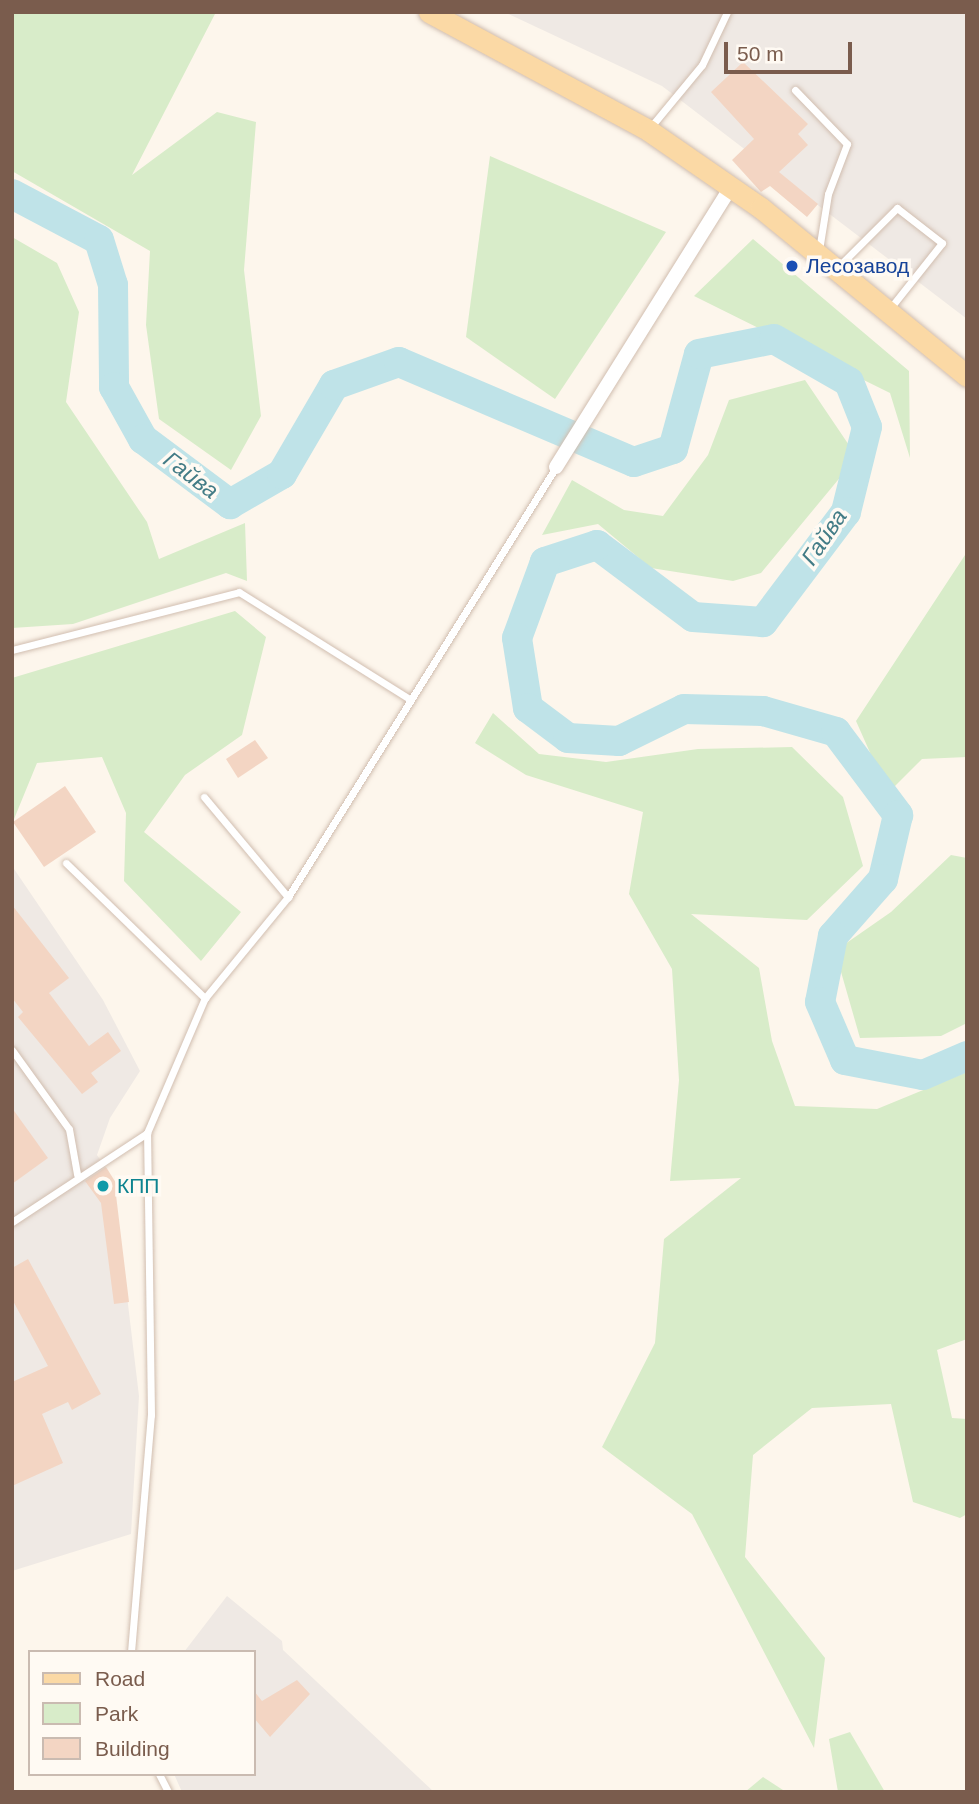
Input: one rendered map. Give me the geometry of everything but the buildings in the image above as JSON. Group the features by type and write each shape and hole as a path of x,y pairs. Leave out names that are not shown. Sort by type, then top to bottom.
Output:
{"main road":[{"path":"429,12 648,130 731,187 818,254 967,376"}],"street":[{"path":"556,467 731,187"}],"lane":[{"path":"648,130 702,65 727,12"},
{"path":"795,90 847,144 828,194 818,254"},
{"path":"836,269 897,208 943,243 888,312"},
{"path":"131,1650 153,1363 147,1133 205,998 288,897 408,698 556,467"},
{"path":"12,650 239,592 408,698"},
{"path":"204,797 288,897"},
{"path":"66,863 205,998"},
{"path":"12,1051 69,1129 77,1174"},
{"path":"12,1222 77,1174 147,1133"},
{"path":"160,1776 168,1792"}],"shaded area":[{"path":"504,12 967,12 967,319 662,86"},
{"path":"12,866 103,1000 140,1071 110,1118 97,1155 121,1191 115,1196 139,1396 131,1534 12,1571"},
{"path":"227,1596 282,1641 283,1650 434,1792 182,1792 175,1776 256,1776 256,1650 186,1650"}],"green space":[{"path":"12,12 216,12 132,175 217,112 256,122 244,270 261,416 231,470 159,419 146,325 150,251 12,171"},
{"path":"490,156 666,232 555,399 466,337"},
{"path":"12,237 57,263 79,312 66,402 147,522 159,559 245,523 247,581 226,573 73,624 12,628"},
{"path":"753,239 909,371 910,458 890,393 694,296"},
{"path":"805,380 857,457 761,573 733,581 651,568 598,524 542,535 572,480 624,510 663,516 708,455 729,400"},
{"path":"967,552 967,757 922,759 888,793 856,721"},
{"path":"235,611 266,637 242,735 185,775 144,832 241,912 201,961 124,881 126,813 102,757 37,763 12,824 12,678"},
{"path":"493,713 539,754 606,762 698,749 792,747 843,797 863,866 807,920 691,914 759,968 772,1041 795,1106 877,1109 967,1072 967,1339 937,1350 952,1418 967,1419 967,1514 960,1518 913,1502 891,1404 812,1408 753,1455 745,1557 825,1658 814,1748 692,1514 602,1447 655,1343 664,1239 741,1178 670,1181 679,1080 672,969 629,894 643,812 526,775 475,743"},
{"path":"951,855 967,858 967,1023 941,1036 860,1038 835,951 891,912"},
{"path":"850,1732 885,1792 838,1792 829,1739"},
{"path":"763,1777 786,1792 745,1792"}],"waterway":[{"name":"Гайва","path":"12,194 99,240 113,285 114,387 143,439 230,504 282,474 334,385 399,362 634,462 673,449 699,354 774,339 849,382 867,427 846,512 763,622 693,617 597,545 545,562 517,638 528,708 568,738 619,741 684,709 763,711 836,732 898,815 883,879 833,936 820,1002 845,1060 923,1075 967,1056"}],"place":[{"name":"Лесозавод","path":"792,266"},
{"name":"КПП","path":"103,1186"}]}
